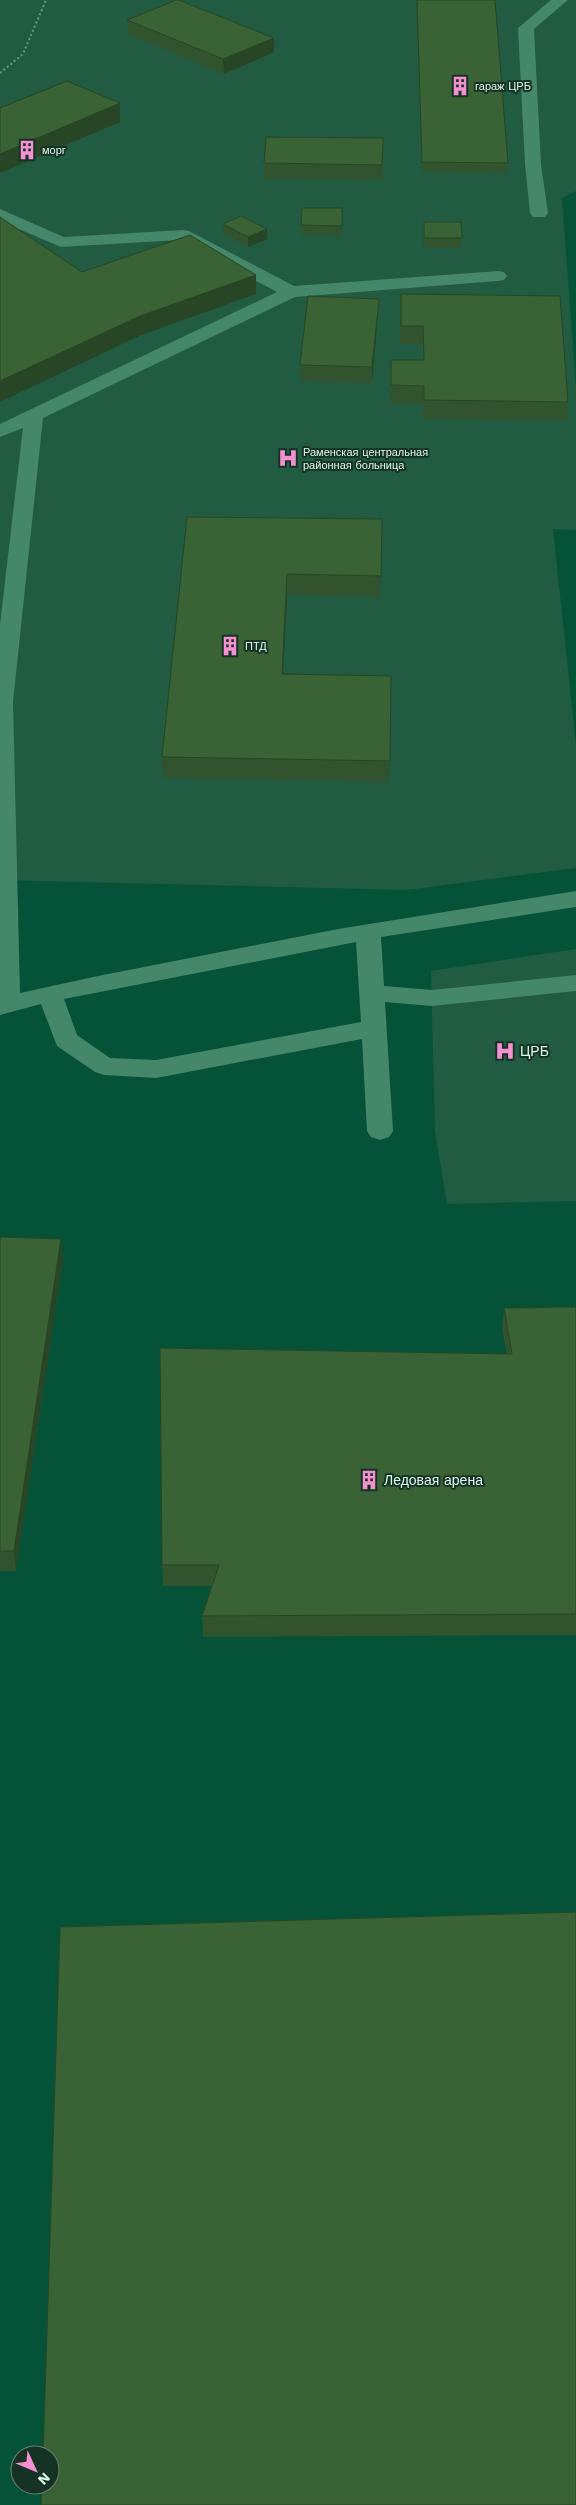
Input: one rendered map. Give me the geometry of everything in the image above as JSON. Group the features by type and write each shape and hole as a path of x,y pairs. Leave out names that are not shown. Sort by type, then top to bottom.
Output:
{"lane":[{"path":"539,213 533,164 526,28 560,0"},
{"path":"0,214 61,242 183,235 291,292"},
{"path":"0,431 291,292 498,276"},
{"path":"34,414 10,532 2,702 4,1006 50,994 368,932 489,910 576,899"},
{"path":"368,932 380,1131"},
{"path":"372,993 432,998 576,983"},
{"path":"50,994 66,1040 104,1066 156,1069 374,1028"}],"path":[{"path":"0,72 23,54 46,0"}],"shaded area":[{"name":"Раменская центральная районная больница","path":"0,0 576,0 576,191 562,198 576,388 576,530 553,529 576,745 576,868 406,890 0,880"},
{"name":"ЦРБ","path":"576,949 576,1201 447,1204 435,1131 431,971"}],"building":[{"path":"176,0 274,38 223,59 127,20"},
{"name":"гараж ЦРБ","path":"417,0 495,0 508,163 422,162"},
{"path":"67,81 120,103 0,154 0,108"},
{"path":"266,137 383,138 382,165 264,163"},
{"path":"302,208 342,208 342,226 301,225"},
{"path":"241,216 267,229 248,237 223,224"},
{"path":"0,217 82,272 190,235 256,275 140,316 0,381"},
{"path":"424,222 461,222 462,238 424,238"},
{"path":"401,294 560,296 568,402 424,400 424,386 391,385 391,360 424,360 423,326 401,326"},
{"path":"308,296 379,299 372,367 300,365"},
{"name":"ПТД","path":"187,517 382,519 381,576 287,574 282,674 391,676 390,761 162,757"},
{"path":"0,1237 61,1239 14,1551 0,1551"},
{"name":"Ледовая арена","path":"576,1307 576,1614 202,1616 219,1565 162,1565 160,1348 512,1354 504,1308"},
{"path":"576,1912 576,2505 41,2505 42,2495 60,2495 60,2445 43,2445 60,1927"}],"place":[{"name":"гараж ЦРБ","path":"460,86"},
{"name":"морг","path":"27,150"},
{"name":"Раменская центральная районная больница","path":"288,458"},
{"name":"ПТД","path":"230,646"},
{"name":"ЦРБ","path":"505,1051"},
{"name":"Ледовая арена","path":"369,1480"}]}
